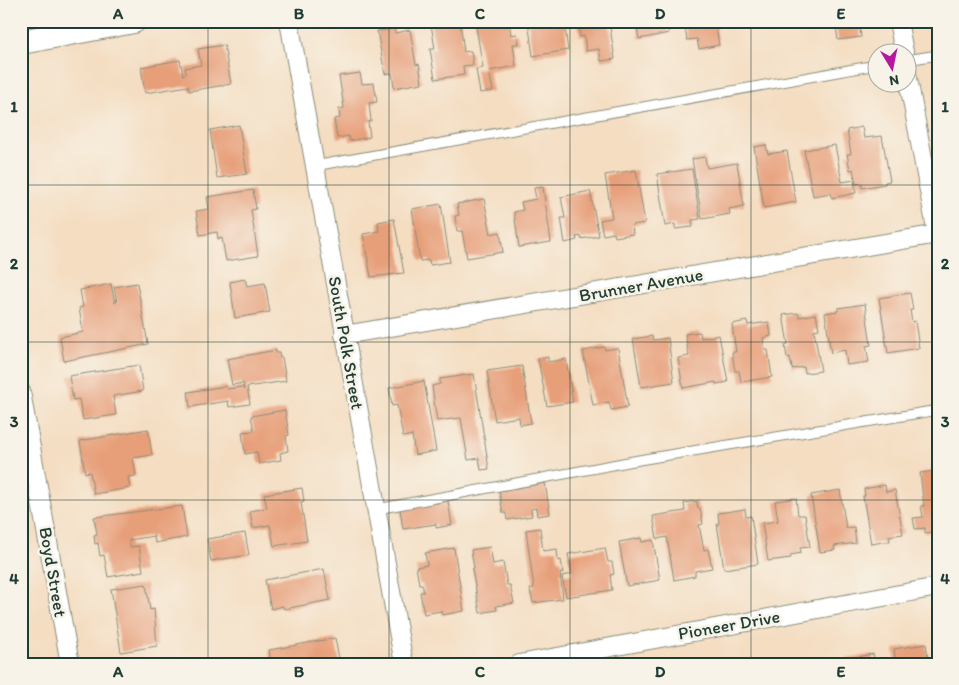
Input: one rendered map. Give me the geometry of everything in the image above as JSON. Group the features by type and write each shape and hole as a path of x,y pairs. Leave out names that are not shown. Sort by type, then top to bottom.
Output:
{"street":[{"name":"South Polk Street","path":"289,21 404,664"},
{"path":"898,21 902,42"},
{"path":"21,42 124,22"},
{"path":"911,92 938,236"},
{"name":"Brunner Avenue","path":"344,336 938,236"},
{"name":"Boyd Street","path":"21,392 70,664"},
{"name":"Pioneer Drive","path":"519,664 938,587"}],"lane":[{"path":"916,58 938,55"},
{"path":"314,166 866,68"},
{"path":"377,509 639,460 938,410"}],"building":[{"path":"460,21 464,52 471,51 473,65 463,66 464,75 435,79 430,49 435,49 431,24"},
{"path":"475,21 509,21 511,35 517,34 519,44 513,44 516,66 489,71 493,91 480,93 476,69 483,68"},
{"path":"528,21 564,21 568,50 533,56"},
{"path":"578,21 609,21 615,59 601,61 599,49 586,51 584,36 580,37"},
{"path":"636,21 666,21 669,33 639,39"},
{"path":"684,21 715,21 719,45 699,49 697,39 687,40"},
{"path":"789,21 818,21 819,25 790,29"},
{"path":"835,21 859,21 861,37 838,40"},
{"path":"394,29 395,33 410,30 416,65 419,64 422,83 394,88 392,73 385,74 377,31"},
{"path":"224,45 231,84 189,91 188,86 145,93 141,67 180,60 183,75 186,74 185,68 201,65 198,49"},
{"path":"360,73 362,84 374,83 377,102 369,103 371,121 368,122 370,137 350,141 349,136 337,138 334,119 340,118 339,109 344,108 339,76"},
{"path":"239,125 247,174 217,178 210,130"},
{"path":"862,127 864,138 882,136 890,181 885,182 885,184 862,188 862,183 856,184 853,169 850,170 847,154 851,154 847,130"},
{"path":"766,145 768,154 787,151 796,202 764,208 754,147"},
{"path":"835,145 842,182 854,180 856,193 832,198 831,193 813,196 804,150"},
{"path":"705,157 707,168 737,163 744,206 729,209 730,214 702,219 692,159"},
{"path":"692,169 700,219 692,220 693,227 675,229 675,224 665,226 657,174"},
{"path":"636,170 645,223 632,225 633,234 615,237 614,233 603,235 600,220 612,218 605,175"},
{"path":"543,187 551,242 519,247 514,212 523,210 521,202 536,199 534,188"},
{"path":"253,190 256,209 251,210 258,256 226,261 222,238 218,239 217,232 200,235 196,211 209,209 207,197"},
{"path":"590,191 599,236 581,239 581,236 576,237 577,240 565,243 561,218 565,218 561,197"},
{"path":"484,199 491,234 500,232 503,252 467,258 462,231 457,231 455,216 459,215 457,204"},
{"path":"441,204 450,262 430,265 429,260 420,261 412,209"},
{"path":"394,219 404,273 371,277 363,234 379,231 378,222"},
{"path":"245,279 247,286 265,283 270,312 235,318 230,282"},
{"path":"137,283 148,344 64,361 60,337 83,332 79,308 83,307 80,290 111,284 115,303 117,302 114,287"},
{"path":"910,293 913,310 910,310 912,322 915,321 919,348 888,353 879,298"},
{"path":"865,304 871,345 866,346 869,362 847,365 845,350 831,353 825,313 838,311 838,308"},
{"path":"798,313 799,317 816,314 819,329 814,330 821,371 805,373 804,367 792,369 790,357 787,358 785,345 788,344 783,315"},
{"path":"747,321 748,325 769,322 771,336 763,338 765,350 768,350 772,377 741,382 739,371 735,371 732,352 736,352 732,324"},
{"path":"700,332 701,338 719,335 728,382 716,384 716,382 683,388 678,358 689,356 685,334"},
{"path":"652,336 653,340 668,338 674,382 641,387 633,339"},
{"path":"604,347 605,350 618,348 628,407 611,410 609,402 593,405 583,351"},
{"path":"276,350 280,358 282,357 286,381 247,387 250,404 229,407 228,401 190,407 188,392 226,386 227,389 242,387 244,390 243,383 232,385 227,359"},
{"path":"548,357 548,362 566,359 573,402 547,406 538,359"},
{"path":"139,365 143,391 113,396 116,415 83,420 79,399 73,400 69,376"},
{"path":"522,366 531,423 520,425 519,417 495,421 487,371"},
{"path":"474,374 489,469 481,470 479,458 468,460 461,418 437,421 432,386 440,384 440,379"},
{"path":"424,381 436,451 415,455 412,435 403,437 397,405 392,406 389,388"},
{"path":"285,410 289,435 286,436 288,451 280,453 281,460 259,464 257,452 245,454 242,432 254,431 251,416"},
{"path":"148,429 152,455 133,458 136,476 128,477 130,488 94,494 90,472 85,473 80,441"},
{"path":"934,471 936,486 938,486 938,531 925,533 925,528 915,529 913,518 923,517 921,506 924,506 920,473"},
{"path":"545,483 550,514 537,516 536,508 531,509 532,516 507,520 506,513 503,513 499,491"},
{"path":"885,485 886,492 895,490 903,534 889,536 890,541 871,544 863,496 865,496 864,489"},
{"path":"302,488 304,501 301,502 307,541 274,546 270,525 253,528 250,511 267,508 264,494"},
{"path":"840,490 846,528 854,527 856,543 834,546 835,550 820,552 811,495"},
{"path":"796,498 798,515 805,515 810,547 800,548 801,553 791,555 791,558 768,561 762,523 778,521 775,501"},
{"path":"448,501 452,525 436,528 436,524 403,529 400,509"},
{"path":"697,501 703,524 699,525 704,550 708,549 712,568 695,571 695,576 674,580 667,537 657,539 653,516 685,511 684,503"},
{"path":"182,506 187,537 155,543 154,536 129,540 130,547 139,546 143,571 108,577 104,555 100,556 98,543 95,544 94,535 97,534 94,517"},
{"path":"745,509 746,517 751,516 758,564 724,569 717,524 719,523 718,513"},
{"path":"540,528 543,551 557,549 558,561 561,560 563,573 560,573 563,599 533,603 530,589 534,588 526,530"},
{"path":"245,533 249,555 211,561 207,539"},
{"path":"641,538 642,542 653,540 660,580 627,586 619,542"},
{"path":"490,547 493,564 503,562 507,585 510,585 514,603 496,606 497,610 480,613 472,569 474,568 471,550"},
{"path":"454,548 464,611 442,615 441,611 424,614 420,592 424,592 422,584 419,584 416,567 427,565 425,553"},
{"path":"605,548 608,562 612,562 614,574 610,575 612,590 566,597 562,576 572,574 568,554"},
{"path":"324,569 330,600 284,609 283,606 271,609 265,580"},
{"path":"146,584 150,610 154,609 157,646 121,652 111,589"},
{"path":"335,638 340,664 271,664 269,650"},
{"path":"926,644 929,664 896,664 894,649"},
{"path":"873,654 875,664 831,664 831,662"}]}
